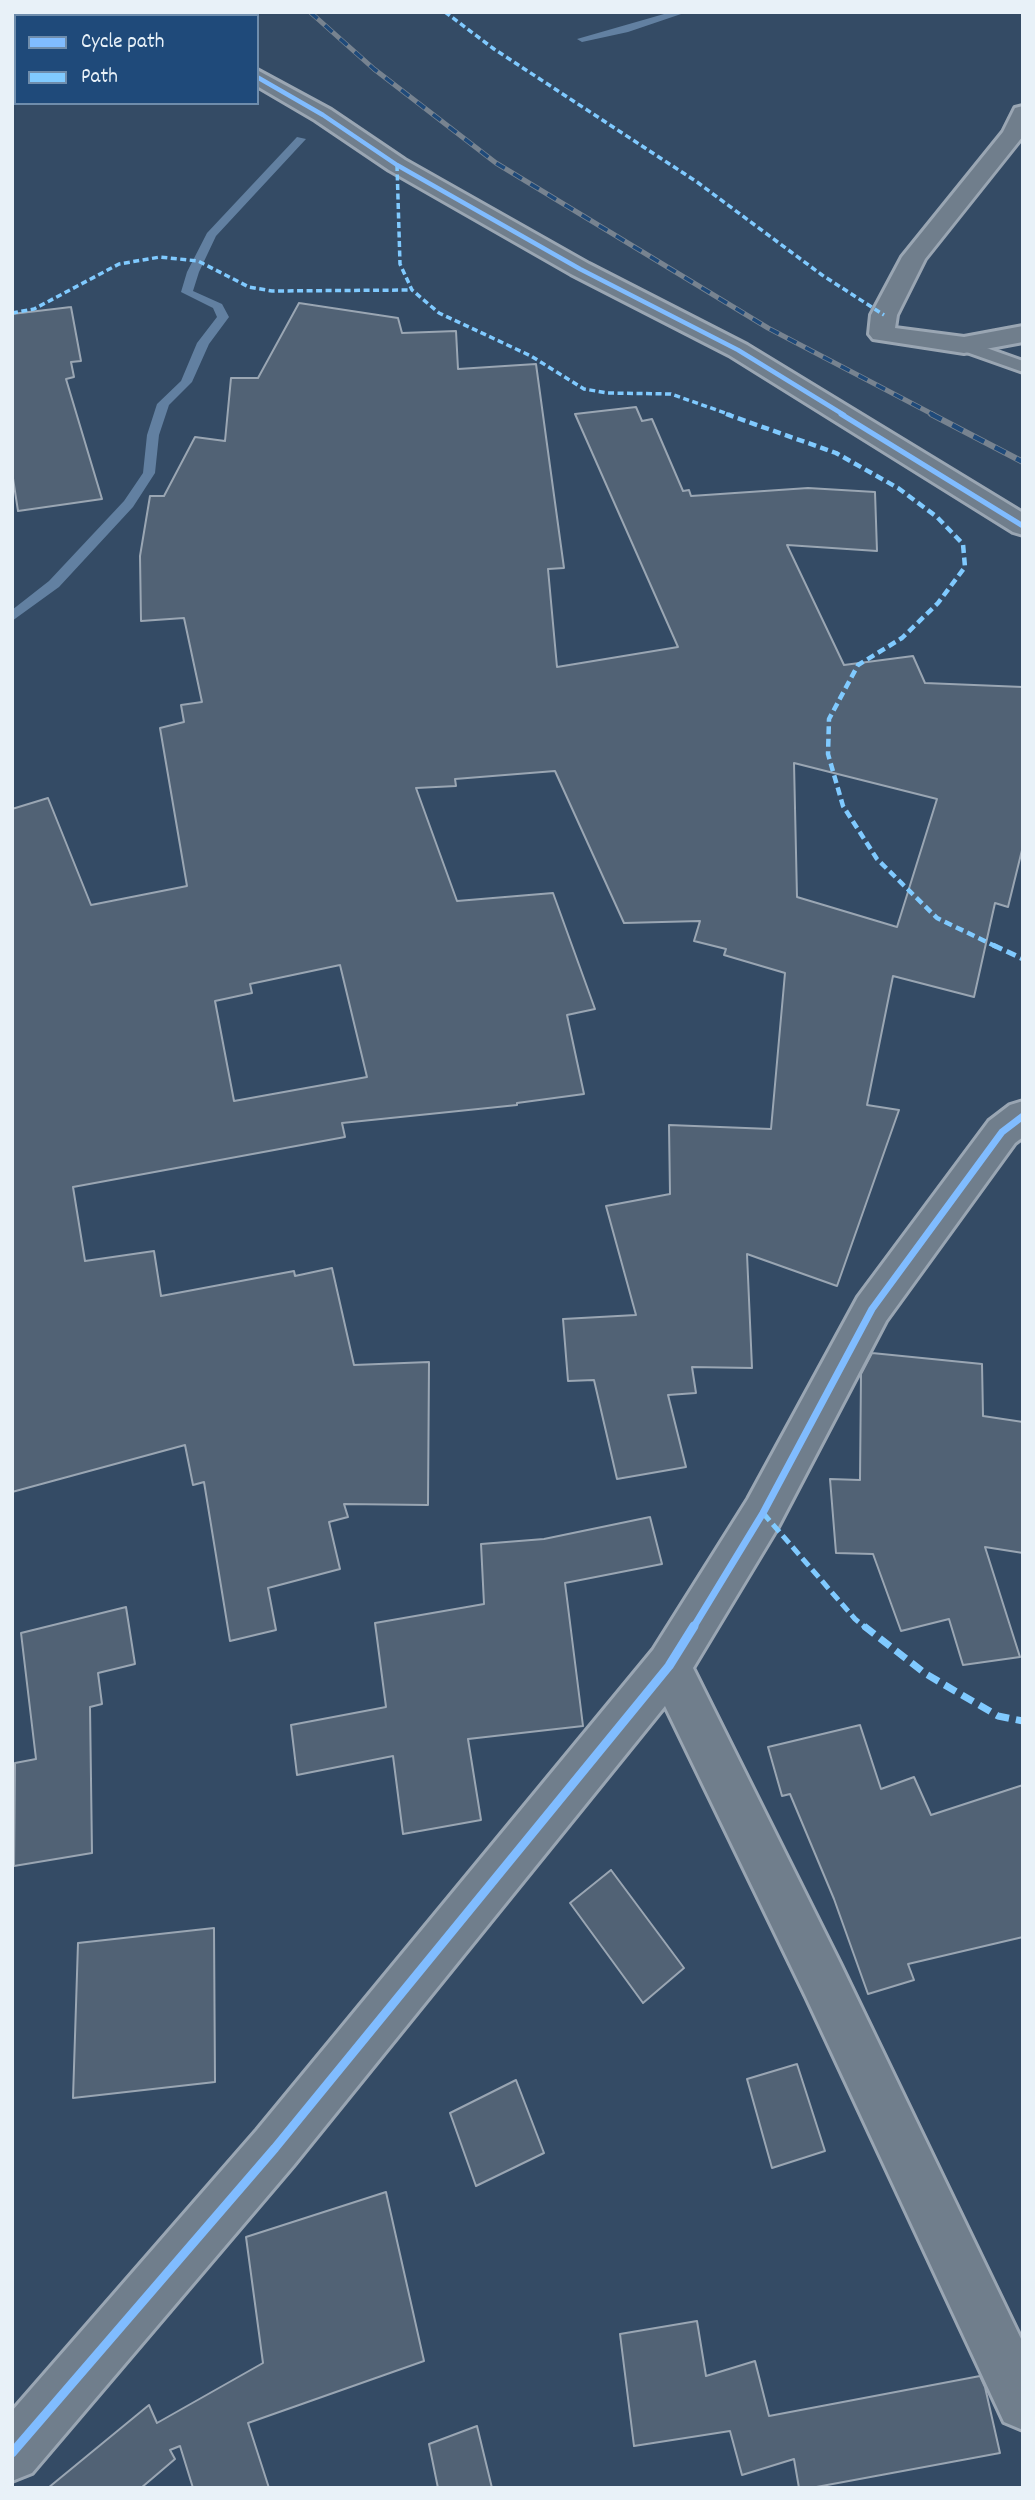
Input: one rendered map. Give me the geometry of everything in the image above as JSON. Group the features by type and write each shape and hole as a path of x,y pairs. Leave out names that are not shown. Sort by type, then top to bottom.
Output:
{"street":[{"path":"259,78 323,115 397,165 580,269 738,350 1023,526"},
{"path":"1023,113 1007,143 914,257 884,315 882,334 964,345 1023,334"},
{"path":"12,2453 275,2148 670,1666 763,1513 872,1309 1016,1129"},
{"path":"670,1666 829,1992 1023,2403"}],"lane":[{"path":"964,345 1023,368"}],"building":[{"path":"299,303 398,318 402,333 456,331 458,369 536,364 564,568 548,569 557,667 678,647 575,414 636,407 642,421 652,419 683,491 689,490 691,496 808,488 875,492 877,551 787,545 844,665 913,656 925,683 1023,687 1023,846 1008,907 995,903 974,997 893,976 867,1105 899,1110 837,1286 747,1254 752,1368 692,1367 696,1393 668,1395 686,1467 617,1479 594,1380 568,1381 563,1319 636,1315 606,1206 670,1194 669,1125 771,1129 785,973 724,955 726,949 694,941 700,921 624,923 555,771 455,779 456,786 416,788 457,901 553,893 595,1009 567,1015 584,1094 517,1105 342,1123 345,1137 73,1187 85,1261 154,1251 161,1296 294,1271 295,1276 332,1268 354,1365 429,1362 428,1505 344,1504 348,1517 329,1522 340,1569 268,1588 276,1630 230,1641 204,1482 193,1485 185,1445 12,1492 12,809 48,798 91,905 187,886 160,728 184,722 181,705 202,702 184,618 141,621 140,556 150,496 164,496 195,437 225,441 231,378 258,378","holes":["794,763 937,799 897,927 797,897","340,965 367,1077 234,1101 215,1001 252,993 250,984"]},
{"path":"71,307 81,361 71,362 74,377 66,379 102,499 18,511 12,472 12,314"},
{"path":"872,1353 982,1364 983,1416 1023,1422 1023,1553 985,1547 1020,1657 963,1665 949,1619 901,1631 873,1554 836,1553 830,1479 860,1480 861,1374"},
{"path":"650,1517 662,1564 565,1583 583,1726 468,1739 481,1820 403,1834 393,1756 297,1775 291,1725 386,1707 375,1623 484,1604 481,1544 544,1539"},
{"path":"126,1607 135,1664 98,1673 102,1704 90,1707 92,1853 14,1866 15,1763 36,1759 21,1633"},
{"path":"860,1725 881,1789 914,1777 931,1815 1023,1785 1023,1937 908,1964 914,1980 868,1994 834,1899 790,1794 782,1796 768,1747"},
{"path":"611,1870 684,1968 643,2003 570,1903"},
{"path":"214,1928 215,2082 73,2098 78,1943"},
{"path":"797,2064 825,2151 772,2168 747,2079"},
{"path":"516,2080 544,2153 476,2186 450,2113"},
{"path":"386,2192 424,2361 248,2423 269,2488 193,2488 180,2446 170,2450 175,2459 141,2488 48,2488 149,2405 157,2423 263,2363 246,2237"},
{"path":"697,2321 706,2376 755,2361 769,2416 980,2376 1000,2453 799,2488 794,2459 742,2475 730,2431 634,2446 620,2334"},
{"path":"477,2426 492,2488 438,2488 429,2444"}],"waterway":[{"path":"582,39 628,29 682,12"},
{"path":"12,617 54,584 129,504 149,473 153,435 163,404 186,382 203,343 223,317 218,306 187,292 193,272 211,235 301,139"}],"railway":[{"path":"310,12 374,69 496,163 768,328 934,415"},
{"path":"931,414 1023,462"}],"marked path":[{"path":"445,12 494,49 697,182 822,275 884,315"},
{"path":"397,165 400,264 412,290 439,313 531,356 584,389 608,393 671,394 836,453 898,488 937,517 963,544 965,567 938,603 902,638 858,665 829,719 828,754 843,806 877,859 937,918 1023,959"},
{"path":"12,313 34,309 119,264 160,257 198,261 249,287 272,291 412,290"},
{"path":"763,1513 855,1619 926,1674 998,1716 1023,1721"}],"cycle path":[{"path":"259,78 323,115 397,165 580,269 738,350 1023,526"},
{"path":"12,2453 275,2148 669,1666 763,1513 872,1309 1002,1132 1023,1116"}]}
